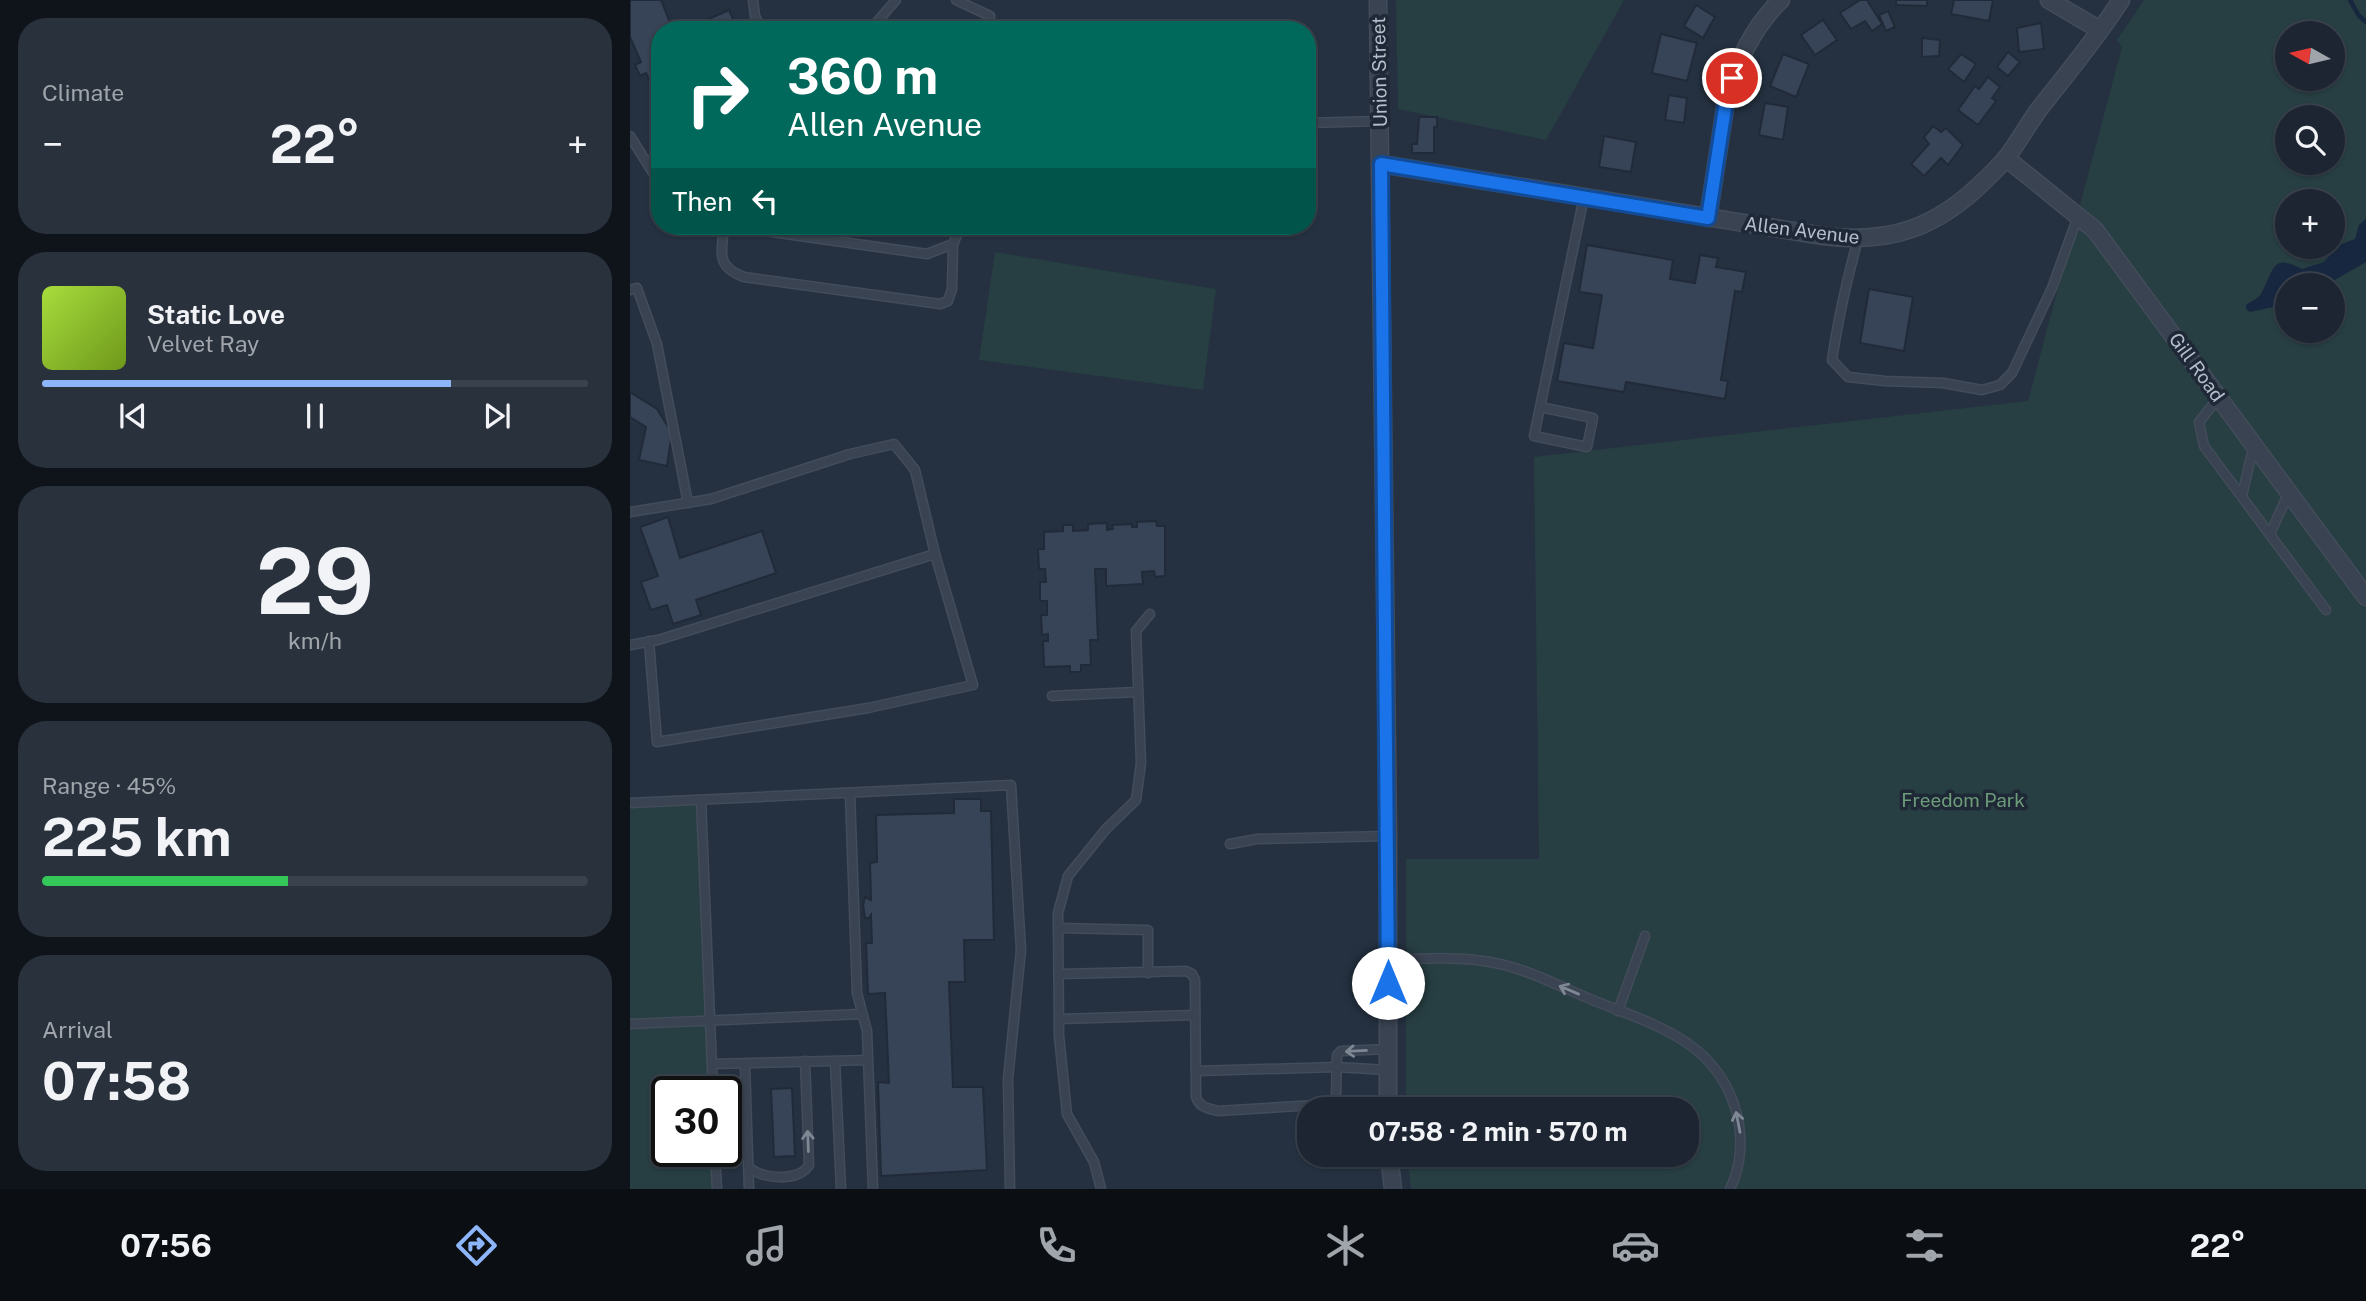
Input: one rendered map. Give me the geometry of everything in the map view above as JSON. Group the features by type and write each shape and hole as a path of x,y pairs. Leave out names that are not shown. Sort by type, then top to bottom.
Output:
{"street":[{"name":"Union Street","path":"1378,0 1388,836 1388,1097"},
{"path":"1708,218 1732,78 1754,32 1781,0"},
{"path":"2049,0 2101,30"},
{"name":"Allen Avenue","path":"1381,164 1814,235 1858,239 1895,234 1930,222 1961,203 2006,158 2035,114 2101,30 2121,0"},
{"name":"Gill Road","path":"2006,158 2095,230 2366,597"},
{"path":"1390,1167 1393,1189"}],"lane":[{"path":"754,0 758,21"},
{"path":"878,21 896,0"},
{"path":"956,0 990,16 990,21"},
{"path":"1316,123 1380,121"},
{"path":"630,136 651,170"},
{"path":"1540,407 1594,418 1587,447 1534,436 1540,407 1584,197"},
{"path":"1858,239 1843,292 1832,360 1839,370 1848,377 1943,383 1982,390 2000,385 2012,373 2052,288 2078,216"},
{"path":"725,235 722,258 724,266 732,273 744,277 940,304 948,301 951,289 953,244 957,235"},
{"path":"791,235 927,254 953,244"},
{"path":"630,290 637,288 657,344 688,503"},
{"path":"2219,397 2199,422 2204,446 2326,610"},
{"path":"630,512 711,499 850,454 894,444 915,470 934,554 973,685 867,708 657,742 649,642"},
{"path":"2242,496 2254,444"},
{"path":"2270,534 2289,492"},
{"path":"630,645 649,642 934,554"},
{"path":"1101,1189 1094,1162 1067,1114 1059,1019 1058,913 1068,876 1106,830 1136,800 1141,763 1136,631 1150,614"},
{"path":"1052,696 1137,692"},
{"path":"630,803 1011,785 1021,950 1008,1079 1010,1189"},
{"path":"850,793 856,984 867,1031 873,1189"},
{"path":"701,800 712,1076"},
{"path":"1230,844 1257,839 1388,836"},
{"path":"1058,928 1148,930 1149,973"},
{"path":"1618,1011 1645,936"},
{"path":"1388,960 1462,959 1500,964 1541,978 1678,1037 1694,1047 1717,1070 1733,1100 1741,1135 1737,1169 1730,1189"},
{"path":"1059,974 1186,971 1192,974 1196,1097 1199,1104 1218,1111 1332,1104 1336,1097 1337,1055 1341,1051 1388,1049"},
{"path":"630,1024 862,1014"},
{"path":"1059,1019 1195,1015"},
{"path":"712,1064 868,1060"},
{"path":"835,1061 841,1189"},
{"path":"748,1166 764,1177 800,1175 807,1170 805,1062"},
{"path":"745,1063 749,1189"},
{"path":"1196,1071 1336,1067 1388,1070"},
{"path":"716,1167 717,1189"}],"green space":[{"path":"1396,0 1624,0 1546,140 1398,109"},
{"name":"Freedom Park","path":"2144,0 2366,0 2366,1189 1411,1189 1408,1167 1699,1167 1699,1097 1406,1097 1406,859 1539,859 1534,457 2028,401 2122,47 2117,40"},
{"path":"995,252 1216,289 1203,390 979,360"},
{"path":"701,800 712,1076 651,1076 651,1167 716,1167 717,1189 630,1189 630,803"}],"water":[{"path":"2366,219 2366,262 2345,274 2275,273 2275,307 2250,312 2246,309 2246,305 2262,293 2273,270 2280,263 2292,264 2302,269 2327,259 2345,259 2345,243 2355,239 2359,225"}],"building":[{"path":"630,0 661,0 669,21 651,21 651,84 646,73 640,76 635,65 641,62 630,37"},
{"path":"1860,0 1867,0 1882,24 1872,31 1865,21 1851,29 1840,13"},
{"path":"1896,0 1927,0 1927,6 1896,5"},
{"path":"1954,0 1993,0 1989,21 1951,14"},
{"path":"1696,5 1715,17 1703,38 1684,26"},
{"path":"729,10 734,21 704,21"},
{"path":"1888,11 1895,27 1886,31 1879,15"},
{"path":"1823,20 1837,40 1815,55 1801,35"},
{"path":"2041,23 2044,49 2019,52 2017,28"},
{"path":"1661,34 1697,43 1687,81 1652,73"},
{"path":"1922,38 1940,40 1939,56 1922,57"},
{"path":"2008,52 2020,62 2008,76 1997,67"},
{"path":"1783,54 1809,64 1796,97 1770,86"},
{"path":"1961,54 1976,64 1964,82 1948,69"},
{"path":"1988,77 2000,87 1992,98 1996,101 1978,125 1958,110 1975,86 1979,89"},
{"path":"1669,95 1687,98 1684,123 1665,120"},
{"path":"1765,103 1788,107 1783,140 1759,135"},
{"path":"1419,117 1437,117 1437,127 1434,127 1434,153 1412,153 1412,144 1417,144"},
{"path":"1933,126 1941,132 1946,128 1963,145 1948,165 1941,158 1924,176 1911,164 1929,144 1924,137"},
{"path":"1604,136 1636,142 1631,172 1599,167"},
{"path":"1587,245 1673,260 1670,279 1695,283 1700,255 1718,258 1716,267 1746,272 1742,292 1735,291 1721,380 1728,381 1725,399 1626,382 1624,392 1557,381 1564,343 1593,348 1602,295 1579,292"},
{"path":"1869,289 1913,297 1904,351 1860,343"},
{"path":"630,392 657,409 672,433 667,466 639,460 646,427 630,417"},
{"path":"668,517 680,558 762,531 776,573 696,600 701,615 673,624 667,605 651,610 641,582 658,576 640,527"},
{"path":"1156,521 1157,526 1165,526 1165,576 1155,577 1154,571 1142,572 1143,584 1106,586 1106,569 1095,569 1098,640 1090,640 1091,665 1081,665 1081,672 1070,672 1070,666 1044,667 1043,641 1048,641 1048,634 1042,635 1041,615 1047,615 1047,601 1040,601 1040,582 1046,582 1045,569 1039,569 1038,549 1044,549 1044,532 1063,531 1063,525 1073,525 1073,531 1088,530 1088,524 1107,523 1107,530 1113,529 1112,525 1132,524 1132,527 1137,527 1137,522"},
{"path":"954,799 981,799 981,811 991,811 994,940 964,940 965,982 949,982 953,1087 983,1087 987,1170 881,1176 878,1082 889,1083 885,993 868,994 866,943 872,943 871,915 865,918 863,905 865,897 871,900 870,863 877,862 876,815 954,813"},
{"path":"792,1088 795,1156 774,1157 771,1089"}],"waterway":[{"path":"2350,0 2359,16 2366,22"}],"route":[{"path":"1388,983 1381,164 1708,218 1732,78"}]}
